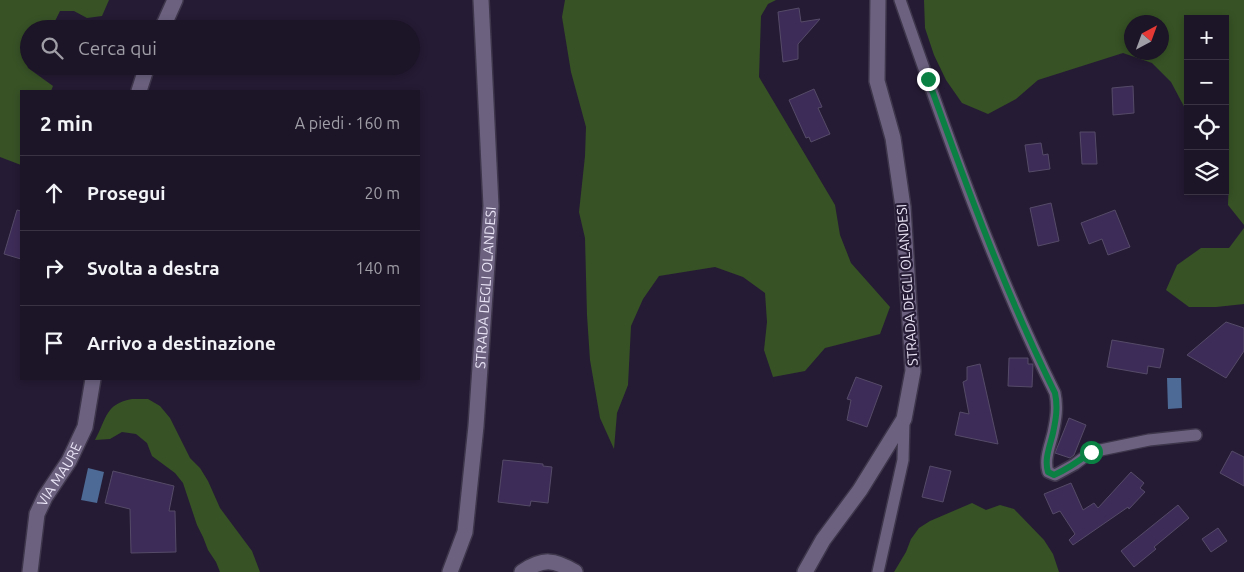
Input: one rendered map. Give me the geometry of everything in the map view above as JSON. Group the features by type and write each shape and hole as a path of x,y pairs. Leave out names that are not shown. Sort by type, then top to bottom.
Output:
{"main road":[{"path":"166,20 175,0"},
{"name":"STRADA DEGLI OLANDESI","path":"450,572 465,532 476,426 491,206 480,0"},
{"name":"STRADA DEGLI OLANDESI","path":"805,572 823,540 860,490 904,419 914,371 903,207 893,138 877,81 878,0"},
{"path":"138,90 144,75"},
{"name":"VIA MAURE","path":"30,572 37,514 69,461 85,427 93,380"},
{"path":"522,572 534,564 558,562 575,572"}],"lane":[{"path":"900,0 967,187 1017,311 1055,393 1058,407 1047,457 1046,465 1048,472 1054,475 1059,473 1091,452 1124,444 1196,435"},
{"path":"878,572 903,460 904,419"}],"green space":[{"path":"0,0 109,0 102,16 87,18 74,11 60,11 56,20 20,20 20,75 38,75 53,86 51,90 20,90 20,165 0,157"},
{"path":"565,0 776,0 768,4 761,16 759,77 835,205 840,235 851,263 890,307 880,334 825,348 805,371 773,377 764,350 767,322 765,293 743,277 715,267 659,276 643,299 631,326 628,385 617,413 614,449 600,418 590,360 585,238 579,212 586,127 571,72 562,17"},
{"path":"924,0 1244,0 1244,225 1228,205 1229,15 1184,15 1184,106 1171,82 1152,63 1143,60 1169,60 1169,15 1124,15 1124,53 1038,80 1016,99 988,114 962,103 946,80 934,55 925,28"},
{"path":"1244,228 1244,304 1189,307 1166,290 1177,265 1201,248 1229,248"},
{"path":"148,399 160,406 170,418 190,458 200,468 208,481 220,508 252,551 260,572 220,572 197,525 183,483 175,473 152,456 147,443 136,434 122,432 110,439 95,440 112,408 123,401"},
{"path":"972,503 986,510 1000,505 1014,509 1044,540 1053,554 1059,572 894,572 906,552 911,539 919,528 930,521"}],"water":[{"path":"1167,378 1181,378 1182,408 1168,409"},
{"path":"88,468 104,472 97,503 81,500"}],"building":[{"path":"799,8 801,22 820,19 798,44 798,59 783,62 778,12"},
{"path":"1133,86 1134,113 1113,115 1112,88"},
{"path":"814,89 822,107 818,108 830,134 811,142 809,137 806,138 789,100"},
{"path":"1080,132 1095,132 1097,164 1082,164"},
{"path":"1041,143 1043,155 1048,154 1050,169 1029,172 1025,145"},
{"path":"1051,203 1059,241 1038,246 1030,208"},
{"path":"17,210 20,211 20,259 4,254"},
{"path":"1115,210 1130,247 1108,255 1102,239 1089,244 1081,223"},
{"path":"1226,322 1244,328 1244,351 1226,378 1187,355"},
{"path":"1112,340 1164,349 1160,368 1148,366 1147,374 1107,367"},
{"path":"1009,358 1028,358 1028,364 1033,364 1032,387 1008,386"},
{"path":"980,364 998,444 955,435 960,412 969,414 963,382 967,380 967,367"},
{"path":"856,377 882,386 867,427 847,420 851,400 847,399"},
{"path":"1069,418 1086,425 1074,455 1070,458 1055,453"},
{"path":"1232,451 1244,457 1244,486 1220,473"},
{"path":"503,460 543,464 543,466 552,467 548,503 531,501 530,506 498,502"},
{"path":"930,466 951,471 943,502 922,497"},
{"path":"113,471 174,486 169,511 175,511 176,552 131,553 130,509 105,503"},
{"path":"1131,472 1144,483 1140,488 1145,492 1129,509 1128,507 1073,545 1069,540 1075,534 1060,511 1053,514 1044,494 1071,483 1083,510 1094,503 1098,508"},
{"path":"1178,505 1189,518 1154,547 1156,549 1134,567 1121,551"},
{"path":"1218,528 1227,541 1211,552 1202,539"}],"route":[{"path":"928,79 963,178 1017,311 1055,393 1058,407 1047,457 1046,465 1048,472 1054,475 1059,473 1091,452"}]}
